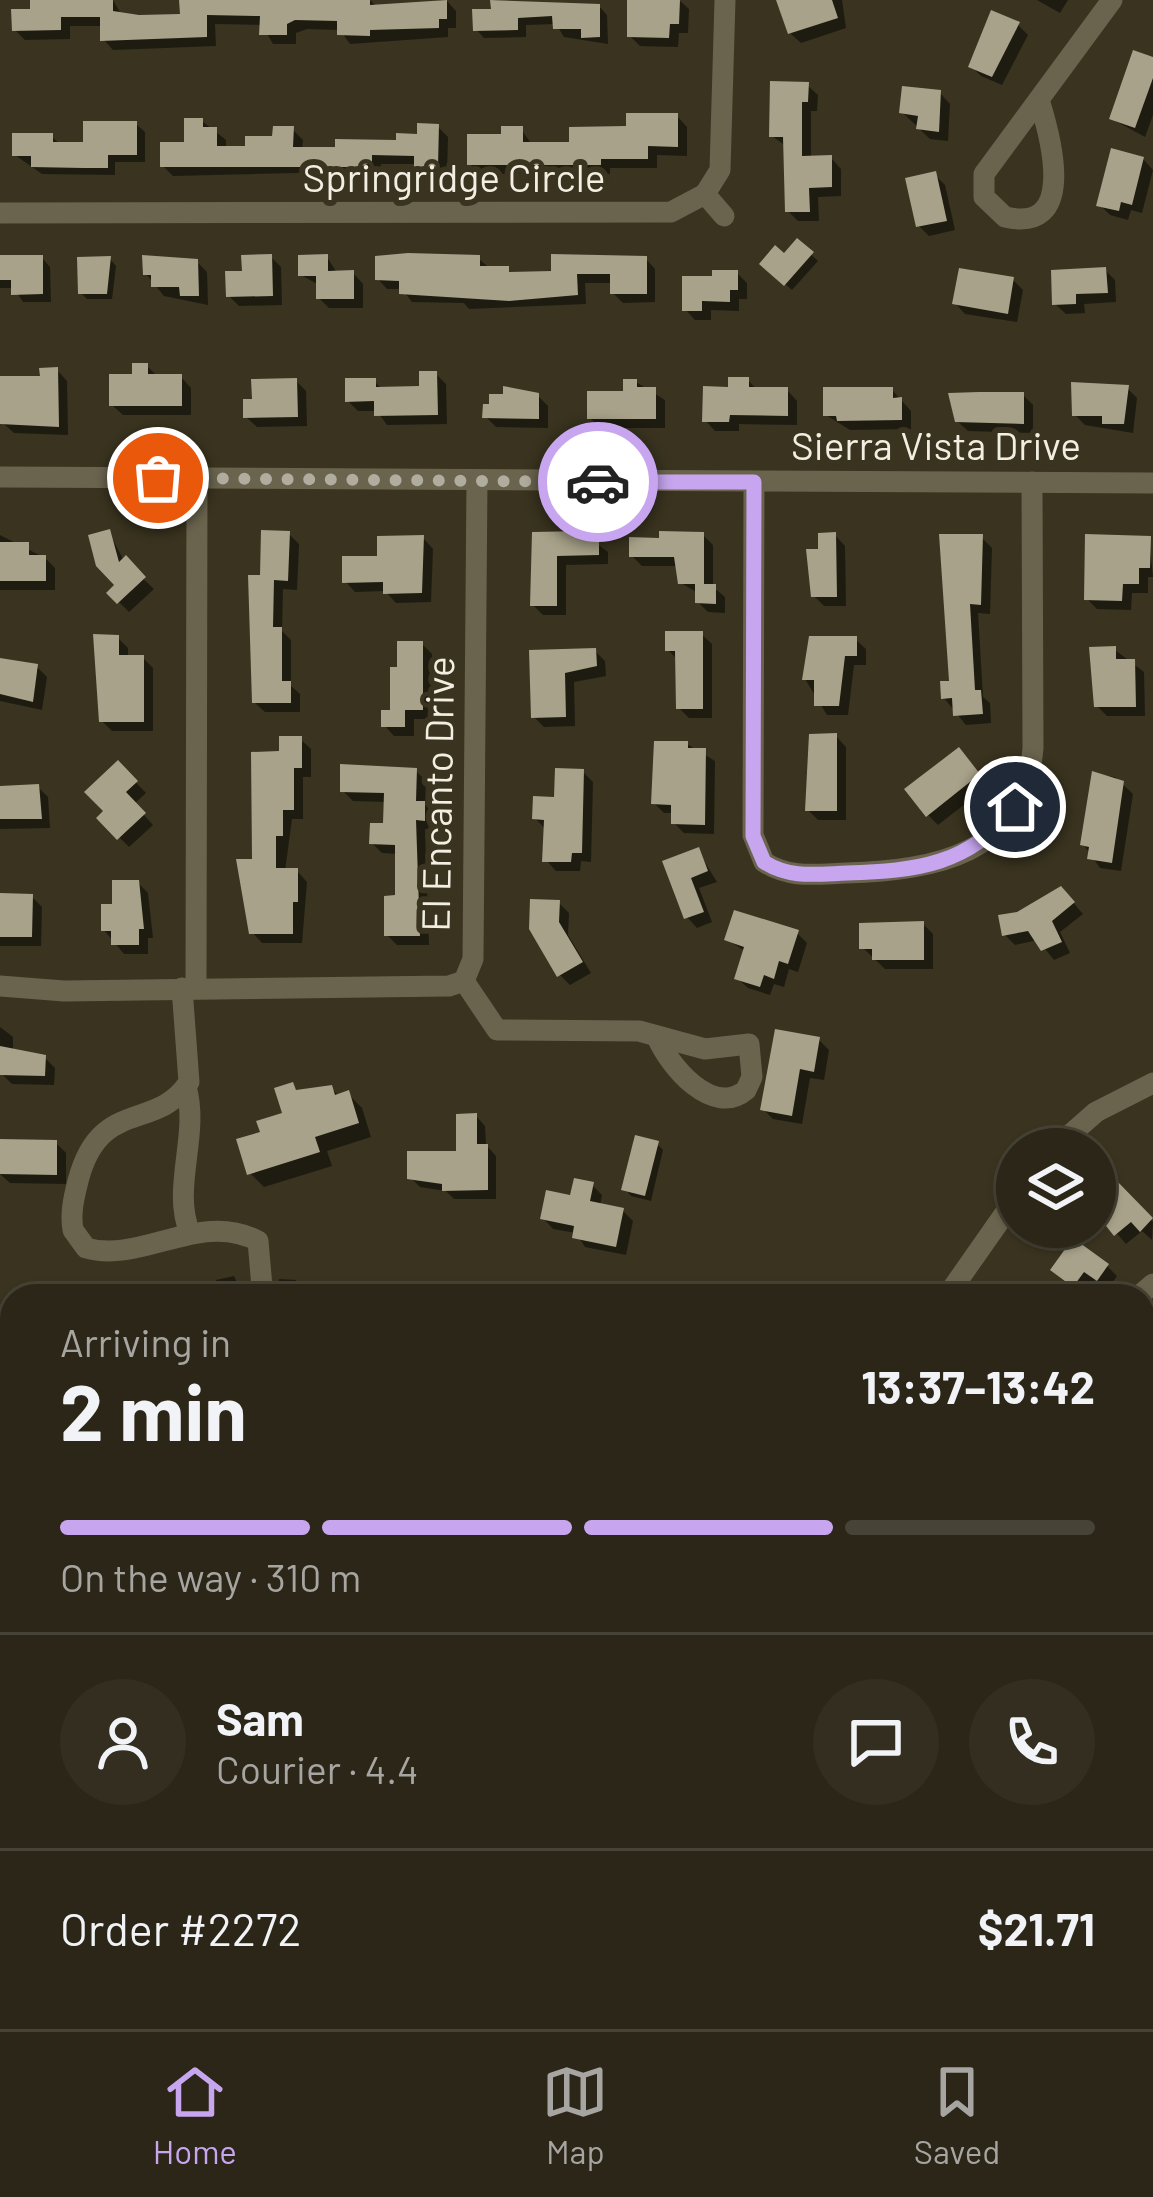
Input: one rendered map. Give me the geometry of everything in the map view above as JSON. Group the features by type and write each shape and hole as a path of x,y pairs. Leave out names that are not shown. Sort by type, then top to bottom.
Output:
{"street":[{"path":"724,0 723,148 715,183 705,194 724,216"},
{"path":"1040,103 1056,191 1045,212 1020,220 992,210 982,184 1000,146 1040,103 1112,0"},
{"name":"Springridge Circle","path":"0,214 654,214 683,208 705,194"},
{"name":"Sierra Vista Drive","path":"0,477 1153,483"},
{"path":"190,1233 183,1216 190,1157 186,1087 191,1056 197,478"},
{"name":"El Encanto Drive","path":"0,986 449,986 464,981 472,959 477,481"},
{"path":"754,482 753,836 764,862 799,875 929,868 986,838 1015,807 1027,785 1033,748 1032,482"},
{"path":"464,981 496,1030 639,1031 657,1037"},
{"path":"1078,1128 1096,1112 1153,1083"},
{"path":"186,1087 165,1104 103,1131 80,1174 71,1220 81,1244 94,1251 190,1233 240,1233 258,1240 262,1284"},
{"path":"955,1284 996,1226"}],"building":[{"path":"30,0 113,0 113,11 139,15 180,14 179,0 370,0 370,5 447,0 447,19 439,19 439,28 370,30 370,36 337,35 337,21 295,20 287,24 287,35 259,35 260,16 207,15 207,37 100,41 100,17 61,17 61,30 12,31 11,9 30,9"},
{"path":"490,0 600,4 600,37 581,38 581,29 553,29 552,16 518,18 518,30 473,31 472,9 491,9"},
{"path":"627,0 680,0 679,24 670,24 669,38 627,37"},
{"path":"776,0 832,0 838,18 788,34"},
{"path":"991,10 1020,22 992,77 968,67"},
{"path":"1133,50 1153,57 1153,78 1135,128 1109,119"},
{"path":"770,81 809,82 808,102 802,102 802,156 832,155 832,187 809,188 810,212 785,212 783,137 769,137"},
{"path":"902,86 941,90 939,132 916,129 918,116 899,113"},
{"path":"626,113 678,113 678,147 648,146 648,159 601,159 601,165 467,165 467,134 501,134 501,126 523,126 523,142 569,142 569,127 626,126"},
{"path":"184,118 203,118 203,127 217,127 217,146 245,146 245,136 272,136 273,126 294,126 293,147 335,147 335,139 396,140 396,133 417,134 417,123 439,124 438,167 414,167 414,156 372,155 372,162 360,167 160,167 160,142 184,142"},
{"path":"83,121 137,121 137,155 108,155 108,168 31,167 31,156 12,156 12,133 53,133 53,142 83,142"},
{"path":"1111,148 1144,157 1132,205 1121,202 1119,211 1096,206"},
{"path":"936,171 947,221 916,227 905,178"},
{"path":"797,238 814,252 784,286 759,264 775,245 784,253"},
{"path":"272,254 273,296 226,297 225,271 242,271 241,255"},
{"path":"328,254 328,271 354,270 354,299 316,299 316,276 298,276 298,255"},
{"path":"551,254 647,256 647,294 610,294 610,274 577,274 578,295 509,301 399,294 399,281 375,280 375,256 480,255 480,266 509,266 509,272 551,271"},
{"path":"0,255 43,255 43,294 11,295 11,280 0,280"},
{"path":"142,255 198,259 199,296 180,296 179,287 151,287 151,275 143,275"},
{"path":"111,256 107,294 78,294 77,257"},
{"path":"1106,267 1108,293 1076,294 1076,304 1052,305 1051,270"},
{"path":"959,268 1014,277 1008,314 952,304"},
{"path":"712,270 738,270 738,290 730,290 730,302 702,301 702,311 682,311 682,276 712,276"},
{"path":"132,363 148,363 148,374 182,374 182,406 109,406 109,374 132,374"},
{"path":"58,367 59,427 0,424 0,376 40,376 39,368"},
{"path":"419,371 437,371 438,415 374,416 374,401 345,402 345,378 376,378 376,387 419,386"},
{"path":"728,377 749,377 749,387 788,387 788,416 730,415 729,422 702,422 703,386 728,387"},
{"path":"297,378 298,417 243,418 243,399 252,399 251,379"},
{"path":"623,379 637,379 637,387 656,387 656,419 587,419 587,391 623,391"},
{"path":"1071,382 1129,385 1124,424 1102,424 1102,416 1072,416"},
{"path":"503,386 539,393 539,419 482,418 489,394 503,394"},
{"path":"823,387 893,387 893,398 902,397 902,420 837,421 836,416 823,416"},
{"path":"1024,392 1024,424 955,422 948,393"},
{"path":"110,529 119,562 126,555 146,577 117,604 106,593 114,585 96,566 88,535"},
{"path":"261,530 290,531 288,581 274,580 273,627 282,627 282,681 291,681 291,703 252,703 248,575 260,575"},
{"path":"584,531 584,539 599,539 599,555 557,556 557,606 530,606 532,532"},
{"path":"659,531 704,532 704,584 716,584 716,604 695,603 695,584 678,584 674,557 629,557 629,537 659,538"},
{"path":"836,532 837,597 811,597 806,549 818,549 818,533"},
{"path":"939,534 983,534 981,605 970,604 975,690 981,690 983,714 953,716 952,698 941,699 940,681 949,681"},
{"path":"1085,534 1151,536 1150,568 1139,568 1139,584 1123,584 1122,601 1084,600"},
{"path":"424,535 422,593 383,594 383,582 342,583 342,556 377,556 377,536"},
{"path":"0,542 29,542 29,555 46,555 46,581 0,581"},
{"path":"665,631 703,631 703,709 676,709 675,651 665,651"},
{"path":"93,634 119,635 119,655 144,655 144,722 99,722"},
{"path":"809,636 857,636 857,656 845,656 839,706 814,706 814,680 802,680"},
{"path":"397,641 423,641 423,710 405,710 405,727 381,727 381,710 390,710 390,667 397,667"},
{"path":"1116,646 1116,659 1135,659 1136,707 1094,707 1089,647"},
{"path":"596,648 597,666 565,673 566,717 531,718 529,650"},
{"path":"0,658 38,664 33,702 0,694"},
{"path":"837,733 837,811 805,811 809,734"},
{"path":"279,736 302,736 302,768 294,768 294,810 283,810 283,836 276,836 276,868 298,868 298,902 293,902 293,934 249,934 236,859 252,859 251,752 279,751"},
{"path":"654,741 688,741 688,748 706,748 705,825 671,824 671,805 651,804"},
{"path":"959,747 980,774 926,817 904,789"},
{"path":"118,760 138,781 126,792 146,813 117,840 96,818 103,811 84,792"},
{"path":"340,764 417,768 416,801 425,801 425,821 416,820 420,936 384,936 384,896 395,895 395,845 369,844 370,823 383,823 384,793 340,792"},
{"path":"555,768 584,769 582,853 572,853 571,862 542,862 544,820 532,819 533,796 554,797"},
{"path":"1092,771 1124,781 1112,863 1087,859 1089,847 1080,845"},
{"path":"39,784 42,819 0,819 0,786"},
{"path":"699,847 708,871 691,878 704,912 684,919 662,861"},
{"path":"112,880 139,880 144,929 139,929 139,945 111,945 111,931 101,931 101,904 112,904"},
{"path":"1061,886 1075,902 1052,921 1062,942 1041,951 1028,931 1002,936 998,915 1017,912"},
{"path":"0,893 33,894 32,937 0,937"},
{"path":"530,899 560,900 559,922 583,962 557,977 529,929"},
{"path":"734,910 799,930 788,964 779,961 774,979 764,975 760,987 734,979 744,947 724,940"},
{"path":"924,921 924,960 872,960 872,949 859,949 859,923"},
{"path":"775,1029 820,1037 814,1072 800,1069 792,1116 760,1110"},
{"path":"0,1046 46,1055 45,1076 0,1075"},
{"path":"293,1082 296,1090 332,1085 335,1095 349,1090 359,1123 315,1137 320,1152 247,1175 236,1139 260,1132 256,1121 282,1113 274,1088"},
{"path":"477,1113 477,1144 488,1144 488,1190 442,1191 442,1184 407,1179 407,1151 456,1151 456,1114"},
{"path":"635,1135 659,1141 645,1196 621,1190"},
{"path":"0,1139 57,1140 57,1175 0,1174"},
{"path":"574,1178 594,1182 590,1201 624,1208 616,1247 572,1238 574,1226 540,1219 546,1190 570,1195"},
{"path":"1116,1180 1153,1218 1140,1232 1131,1222 1116,1234"},
{"path":"1066,1248 1087,1248 1109,1264 1097,1281 1084,1272 1075,1284 1050,1270"}],"way so far":[{"path":"158,478 340,476 598,482"}],"route":[{"path":"598,482 754,482 753,836 764,862 799,875 929,868 967,852 1015,807"}]}
